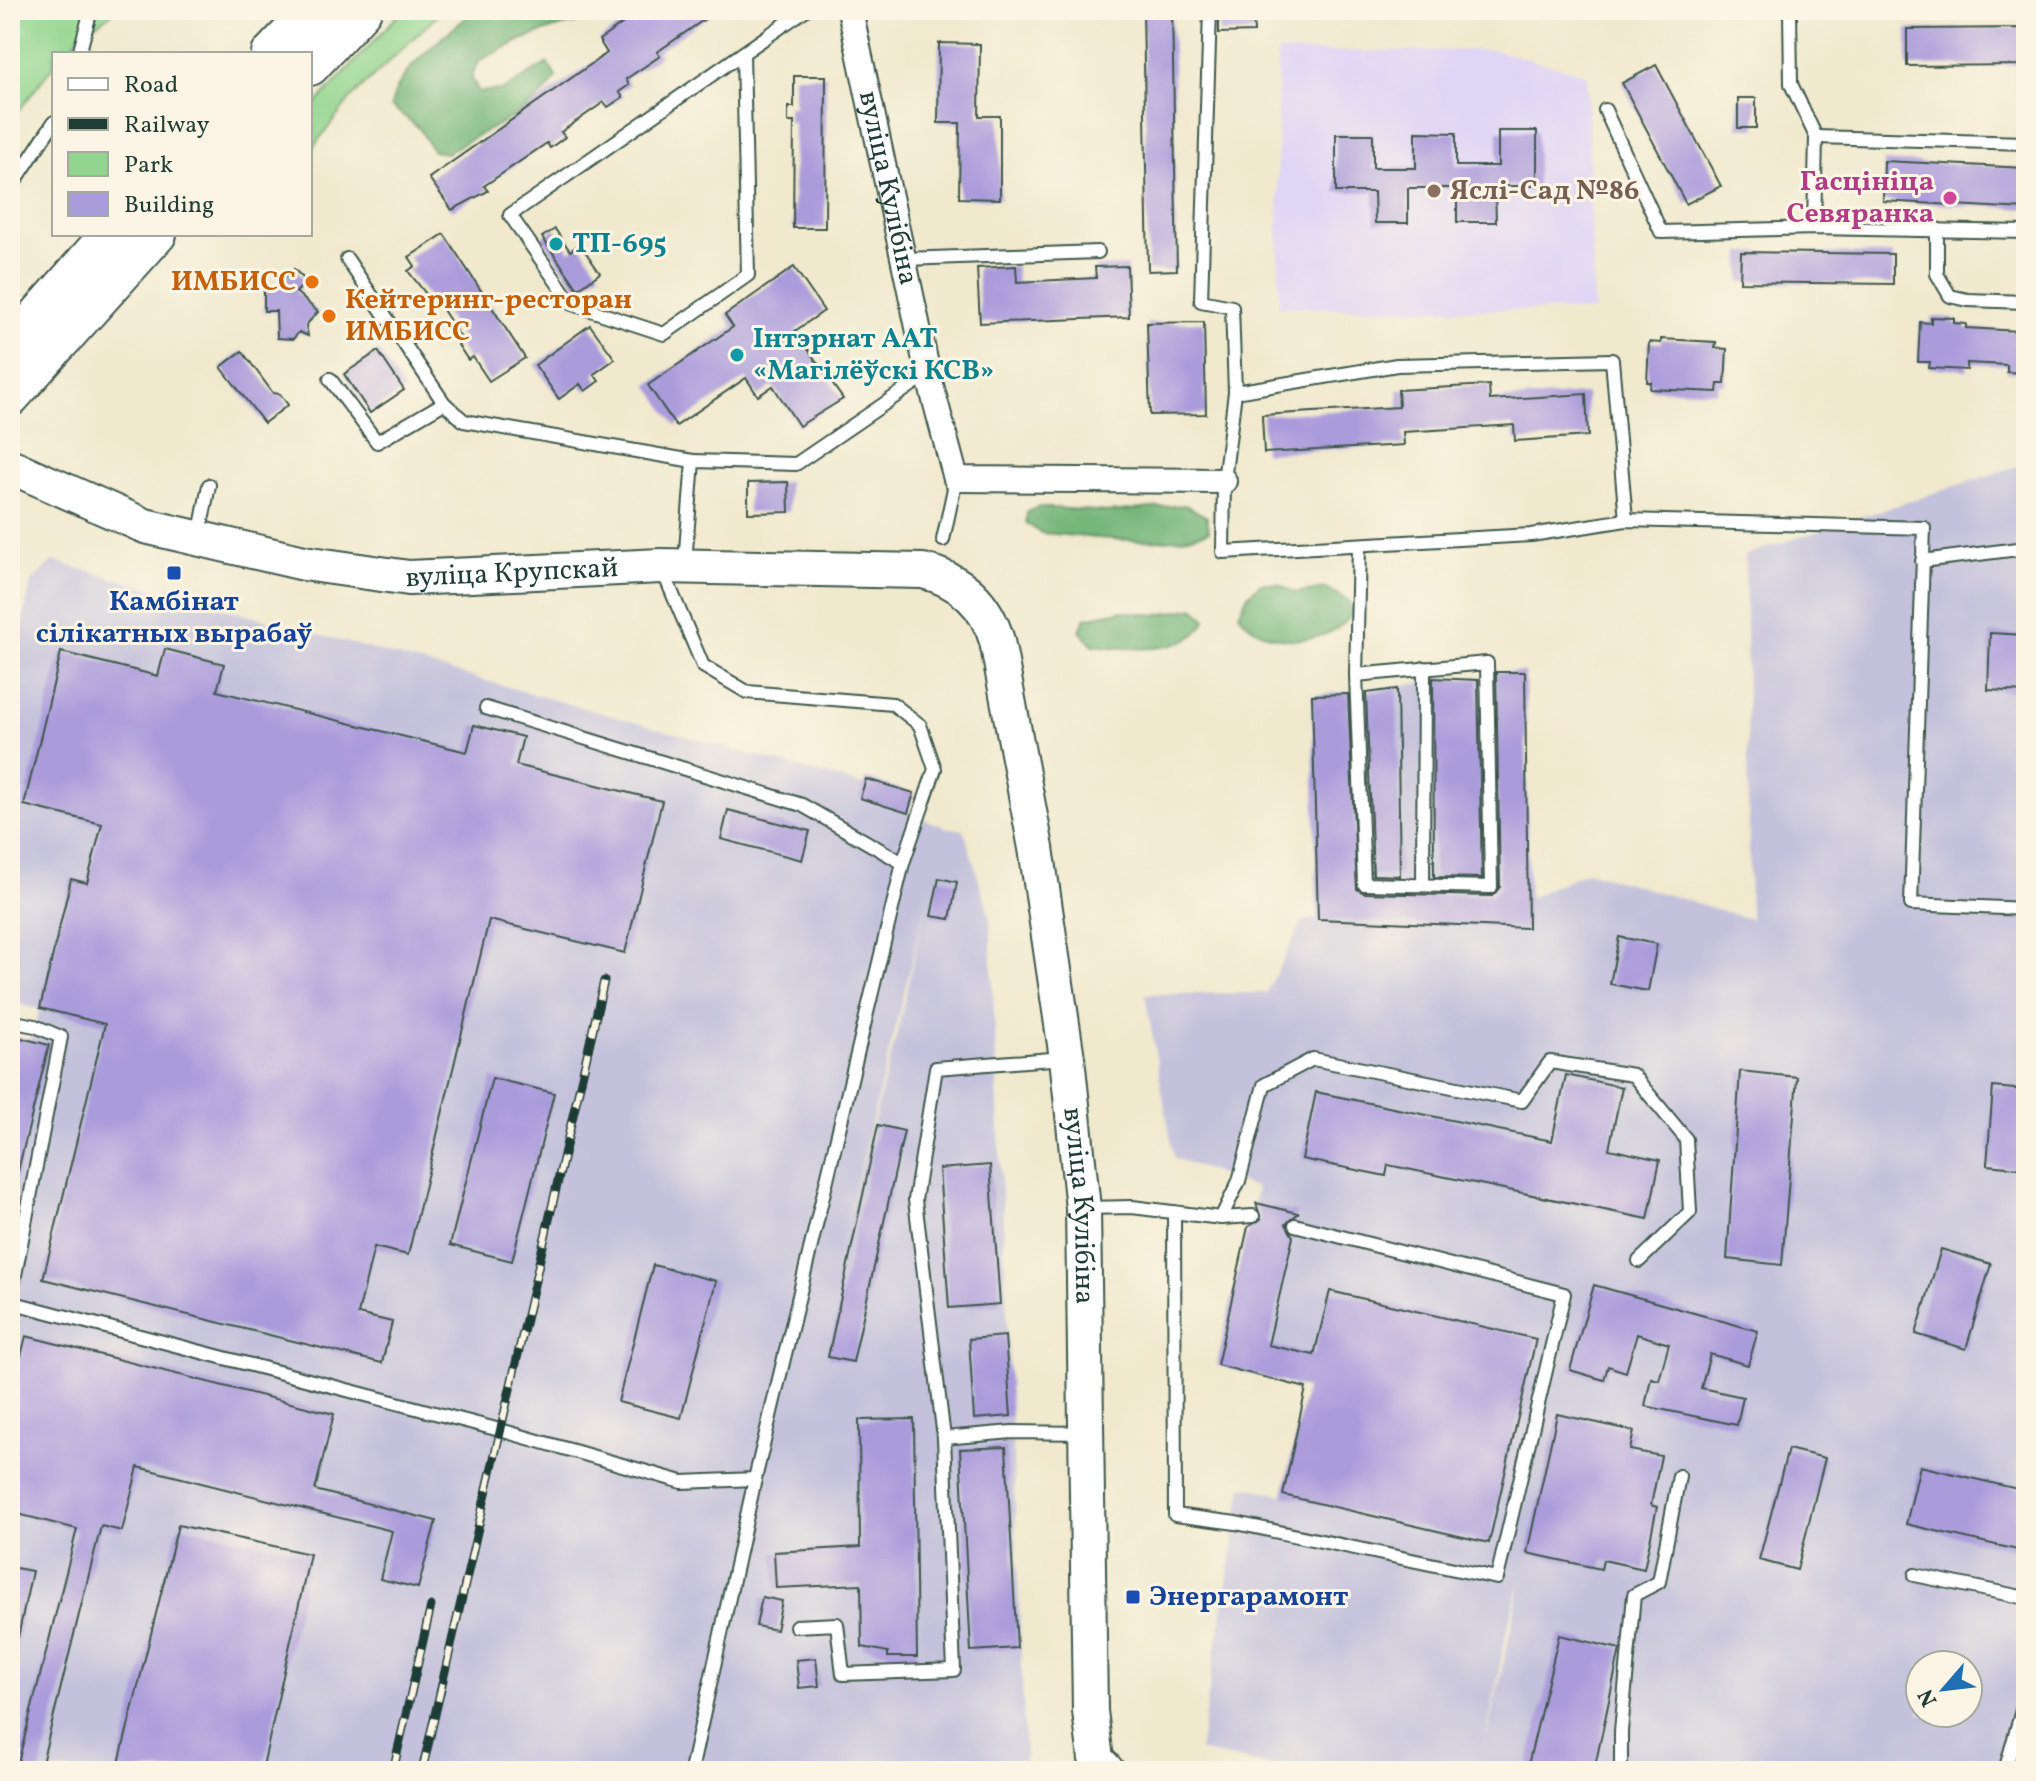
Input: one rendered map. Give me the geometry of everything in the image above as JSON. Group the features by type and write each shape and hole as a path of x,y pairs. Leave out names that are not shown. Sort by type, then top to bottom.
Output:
{"main road":[{"path":"273,52 313,10"},
{"path":"312,64 362,10"},
{"path":"10,348 108,236"},
{"path":"10,397 155,236"},
{"name":"вуліца Крупскай","path":"10,466 145,526 304,563 409,578 673,566 923,571 946,576 971,593 993,627 997,641"},
{"name":"вуліца Кулібіна","path":"997,641 1036,848 1067,1058 1083,1208 1090,1711 1100,1767"}],"street":[{"name":"вуліца Кулібіна","path":"850,10 928,374 956,479"},
{"path":"956,479 1224,481"}],"lane":[{"path":"80,52 91,10"},
{"path":"743,53 748,275 664,334 572,304 510,215 743,53 805,10"},
{"path":"1210,10 1201,301 1232,307 1235,392 1224,481 1223,552 1359,547 1531,535 1626,520 1924,528 1911,904 2026,909"},
{"path":"1790,10 1791,84 1816,137 1814,228"},
{"path":"1932,12 1993,10"},
{"path":"1605,110 1661,232 1814,228 2026,232"},
{"path":"10,189 52,125"},
{"path":"1816,137 2026,143"},
{"path":"1937,229 1937,274 1950,296 1968,300 2026,302"},
{"path":"905,259 1098,252"},
{"path":"347,259 444,403 464,421 491,429 693,461 796,464 928,374"},
{"path":"1235,392 1397,365 1612,360 1626,520"},
{"path":"330,379 377,442 444,403"},
{"path":"691,1771 755,1479 903,863 935,769 920,725 893,704 747,692 703,666 673,566 693,461"},
{"path":"943,540 956,479"},
{"path":"198,540 209,485"},
{"path":"1356,675 1487,663 1491,887 1364,884 1356,675 1359,547"},
{"path":"1922,561 1998,549 2026,548"},
{"path":"1423,885 1424,668"},
{"path":"486,708 802,805 903,863"},
{"path":"10,1021 35,1026 61,1037 10,1302 500,1430 682,1482 755,1479"},
{"path":"796,1626 837,1624 843,1674 954,1670 944,1438 915,1200 936,1068 1067,1058"},
{"path":"1221,1218 1239,1181 1264,1085 1313,1059 1522,1101 1550,1062 1633,1075 1686,1139 1690,1212 1639,1261"},
{"path":"1083,1208 1132,1207 1221,1218 1253,1216"},
{"path":"1174,1212 1175,1515 1236,1523 1497,1578 1564,1294 1295,1225"},
{"path":"944,1438 1012,1432 1086,1433"},
{"path":"1621,1771 1621,1731 1634,1595 1659,1582 1679,1476"},
{"path":"1915,1575 2026,1598"},
{"path":"2005,1771 2026,1696"}],"shaded area":[{"name":"Яслі-Сад №86","path":"1493,50 1587,74 1594,311 1279,307 1277,52"},
{"path":"2026,463 2026,1771 1294,1771 1199,1751 1243,1486 1283,1495 1306,1389 1217,1365 1257,1188 1174,1158 1145,994 1266,993 1303,921 1317,919 1312,695 1525,672 1529,898 1587,871 1750,919 1745,555","holes":["1556,1414 1561,1415 1536,1515","1521,1577 1511,1629 1483,1753 1507,1629"]},
{"path":"52,561 862,785 866,779 914,793 908,813 945,827 964,830 990,917 1026,1771 10,1771 10,1035 30,1040 40,1009 10,1003 10,685 31,582","holes":["925,908 898,1029 839,1252"]}],"green space":[{"path":"10,10 116,10 80,36 66,52 52,52 52,68 10,122"},
{"path":"403,10 443,10 352,97 312,148 312,108"},
{"path":"475,10 631,10 558,27 521,40 480,60 471,77 479,92 503,90 548,63 556,77 535,102 522,111 447,153 433,151 419,128 391,106 395,92 413,65"},
{"path":"1185,505 1207,517 1209,531 1172,539 1127,540 1041,533 1026,523 1027,512 1039,507 1109,512"},
{"path":"1261,583 1279,584 1295,593 1326,588 1349,601 1352,614 1328,633 1312,638 1296,640 1263,633 1239,614 1248,595"},
{"path":"1194,608 1206,619 1187,640 1173,645 1140,649 1093,645 1080,631 1085,618 1121,611 1156,615"}],"building":[{"path":"642,10 718,10 657,52 660,56 626,79 629,85 619,92 623,97 608,107 604,102 561,132 565,137 550,148 547,143 484,186 488,191 452,210 429,178 607,53 599,40"},
{"path":"1143,10 1172,10 1177,270 1148,271"},
{"path":"1219,10 1253,10 1254,32 1219,33"},
{"path":"2026,28 2026,65 1907,66 1907,29"},
{"path":"939,43 980,44 979,116 1000,116 1000,199 959,198 960,123 938,123"},
{"path":"1656,65 1721,186 1686,204 1622,83"},
{"path":"794,76 826,76 825,228 793,228 794,122 788,122 788,107 794,107"},
{"path":"1738,98 1756,98 1756,128 1738,128"},
{"path":"1498,131 1537,131 1537,186 1495,186 1496,222 1457,222 1457,188 1408,188 1408,223 1375,223 1374,192 1336,192 1336,134 1373,134 1373,168 1416,168 1416,132 1456,133 1456,166 1498,166"},
{"path":"1884,161 2026,168 2026,209 1883,201"},
{"path":"555,229 570,251 580,244 600,273 578,289 542,237"},
{"path":"444,234 525,358 489,381 473,357 468,360 458,345 463,341 438,302 434,304 408,271 415,266 409,257"},
{"path":"1741,252 1893,254 1893,284 1740,282"},
{"path":"1016,266 1017,282 1096,278 1095,267 1127,266 1129,317 980,323 977,268"},
{"name":"Інтэрнат ААТ «Магілёўскі КСВ»","path":"794,267 824,311 795,331 843,399 799,426 773,386 758,396 746,378 676,426 648,385 733,327 725,315"},
{"path":"294,269 307,282 296,292 318,312 306,325 308,336 299,332 293,339 277,338 276,311 264,311 264,290 272,291"},
{"path":"1931,317 1954,318 1954,323 1966,324 1966,328 2019,331 2018,334 2026,335 2026,373 2007,372 2007,365 1967,363 1967,370 1929,368 1930,362 1918,362 1920,322 1931,323"},
{"path":"1204,322 1206,414 1150,415 1147,323"},
{"path":"590,325 615,359 594,374 599,381 585,391 580,384 559,399 535,365"},
{"path":"1661,339 1716,342 1715,348 1727,349 1725,384 1718,384 1717,392 1650,389 1651,382 1647,382 1649,342 1661,343"},
{"path":"242,351 273,393 280,394 288,405 264,423 221,367"},
{"path":"378,351 404,390 370,413 344,374"},
{"path":"1489,385 1490,400 1586,394 1588,436 1515,441 1514,425 1403,432 1404,445 1264,453 1262,415 1399,407 1398,390"},
{"path":"788,482 789,512 748,513 748,483"},
{"path":"1990,633 2026,635 2026,692 1988,690"},
{"path":"165,649 224,664 217,691 467,752 474,725 523,737 516,765 662,801 625,953 489,920 408,1255 374,1247 358,1314 392,1322 382,1363 43,1279 105,1024 40,1008 71,879 87,883 102,824 24,805 61,652 158,676"},
{"path":"1496,672 1525,672 1528,928 1318,919 1312,695 1348,694 1357,889 1364,893 1492,896 1500,887"},
{"path":"1433,678 1478,680 1482,878 1434,877"},
{"path":"1397,689 1400,876 1373,875 1366,693"},
{"path":"866,779 914,793 908,813 860,798"},
{"path":"728,810 810,831 802,860 721,839"},
{"path":"939,878 957,882 950,919 931,916"},
{"path":"1619,937 1657,944 1648,991 1610,984"},
{"path":"10,1035 49,1045 16,1179 10,1178"},
{"path":"1740,1071 1797,1077 1782,1265 1727,1259"},
{"path":"1566,1075 1622,1087 1609,1149 1660,1160 1648,1219 1388,1165 1386,1176 1302,1159 1316,1092 1552,1141"},
{"path":"492,1078 554,1093 512,1261 450,1245"},
{"path":"1993,1087 2026,1090 2026,1169 1987,1165"},
{"path":"878,1125 904,1131 853,1362 828,1357"},
{"path":"990,1165 1000,1304 949,1308 939,1169"},
{"path":"1256,1203 1298,1213 1286,1224 1293,1237 1268,1345 1314,1355 1330,1291 1536,1339 1489,1543 1283,1495 1306,1388 1217,1365 1248,1227 1261,1219"},
{"path":"1941,1249 1991,1264 1966,1349 1916,1334"},
{"path":"653,1265 716,1281 681,1418 618,1402"},
{"path":"1594,1285 1758,1331 1748,1365 1710,1354 1701,1388 1743,1397 1737,1425 1645,1406 1651,1378 1659,1380 1669,1344 1637,1334 1626,1372 1608,1366 1604,1380 1570,1370"},
{"path":"26,1336 334,1414 315,1490 436,1521 418,1588 380,1579 392,1531 138,1467 122,1531 101,1526 40,1771 16,1771 77,1529 10,1512 10,1400"},
{"path":"1005,1336 1011,1416 974,1419 969,1339"},
{"path":"1557,1414 1634,1431 1630,1450 1661,1456 1651,1505 1657,1507 1644,1569 1603,1560 1601,1569 1527,1553"},
{"path":"914,1419 917,1657 888,1657 888,1652 862,1647 861,1584 776,1588 774,1552 860,1547 859,1420"},
{"path":"1006,1447 1017,1648 971,1651 960,1449"},
{"path":"1788,1449 1825,1458 1797,1570 1759,1560"},
{"path":"1920,1466 2026,1491 2026,1552 1906,1524"},
{"path":"178,1525 310,1554 262,1771 117,1771"},
{"path":"10,1567 32,1571 17,1642 10,1641"},
{"path":"762,1597 782,1601 776,1630 756,1626"},
{"path":"1559,1635 1620,1649 1594,1771 1553,1771 1528,1765"},
{"path":"816,1658 819,1686 799,1688 796,1660"}],"railway":[{"path":"422,1771 604,981"},
{"path":"393,1771 431,1606"}],"place":[{"name":"Яслі-Сад №86","path":"1434,191"},
{"name":"Гасцініца Севяранка","path":"1950,198"},
{"name":"ТП-695","path":"556,244"},
{"name":"ИМБИСС","path":"312,282"},
{"name":"Кейтеринг-ресторан ИМБИСС","path":"329,316"},
{"name":"Інтэрнат ААТ «Магілёўскі КСВ»","path":"737,355"},
{"name":"Камбінат сілікатных вырабаў","path":"174,573"},
{"name":"Энергарамонт","path":"1133,1597"}]}
